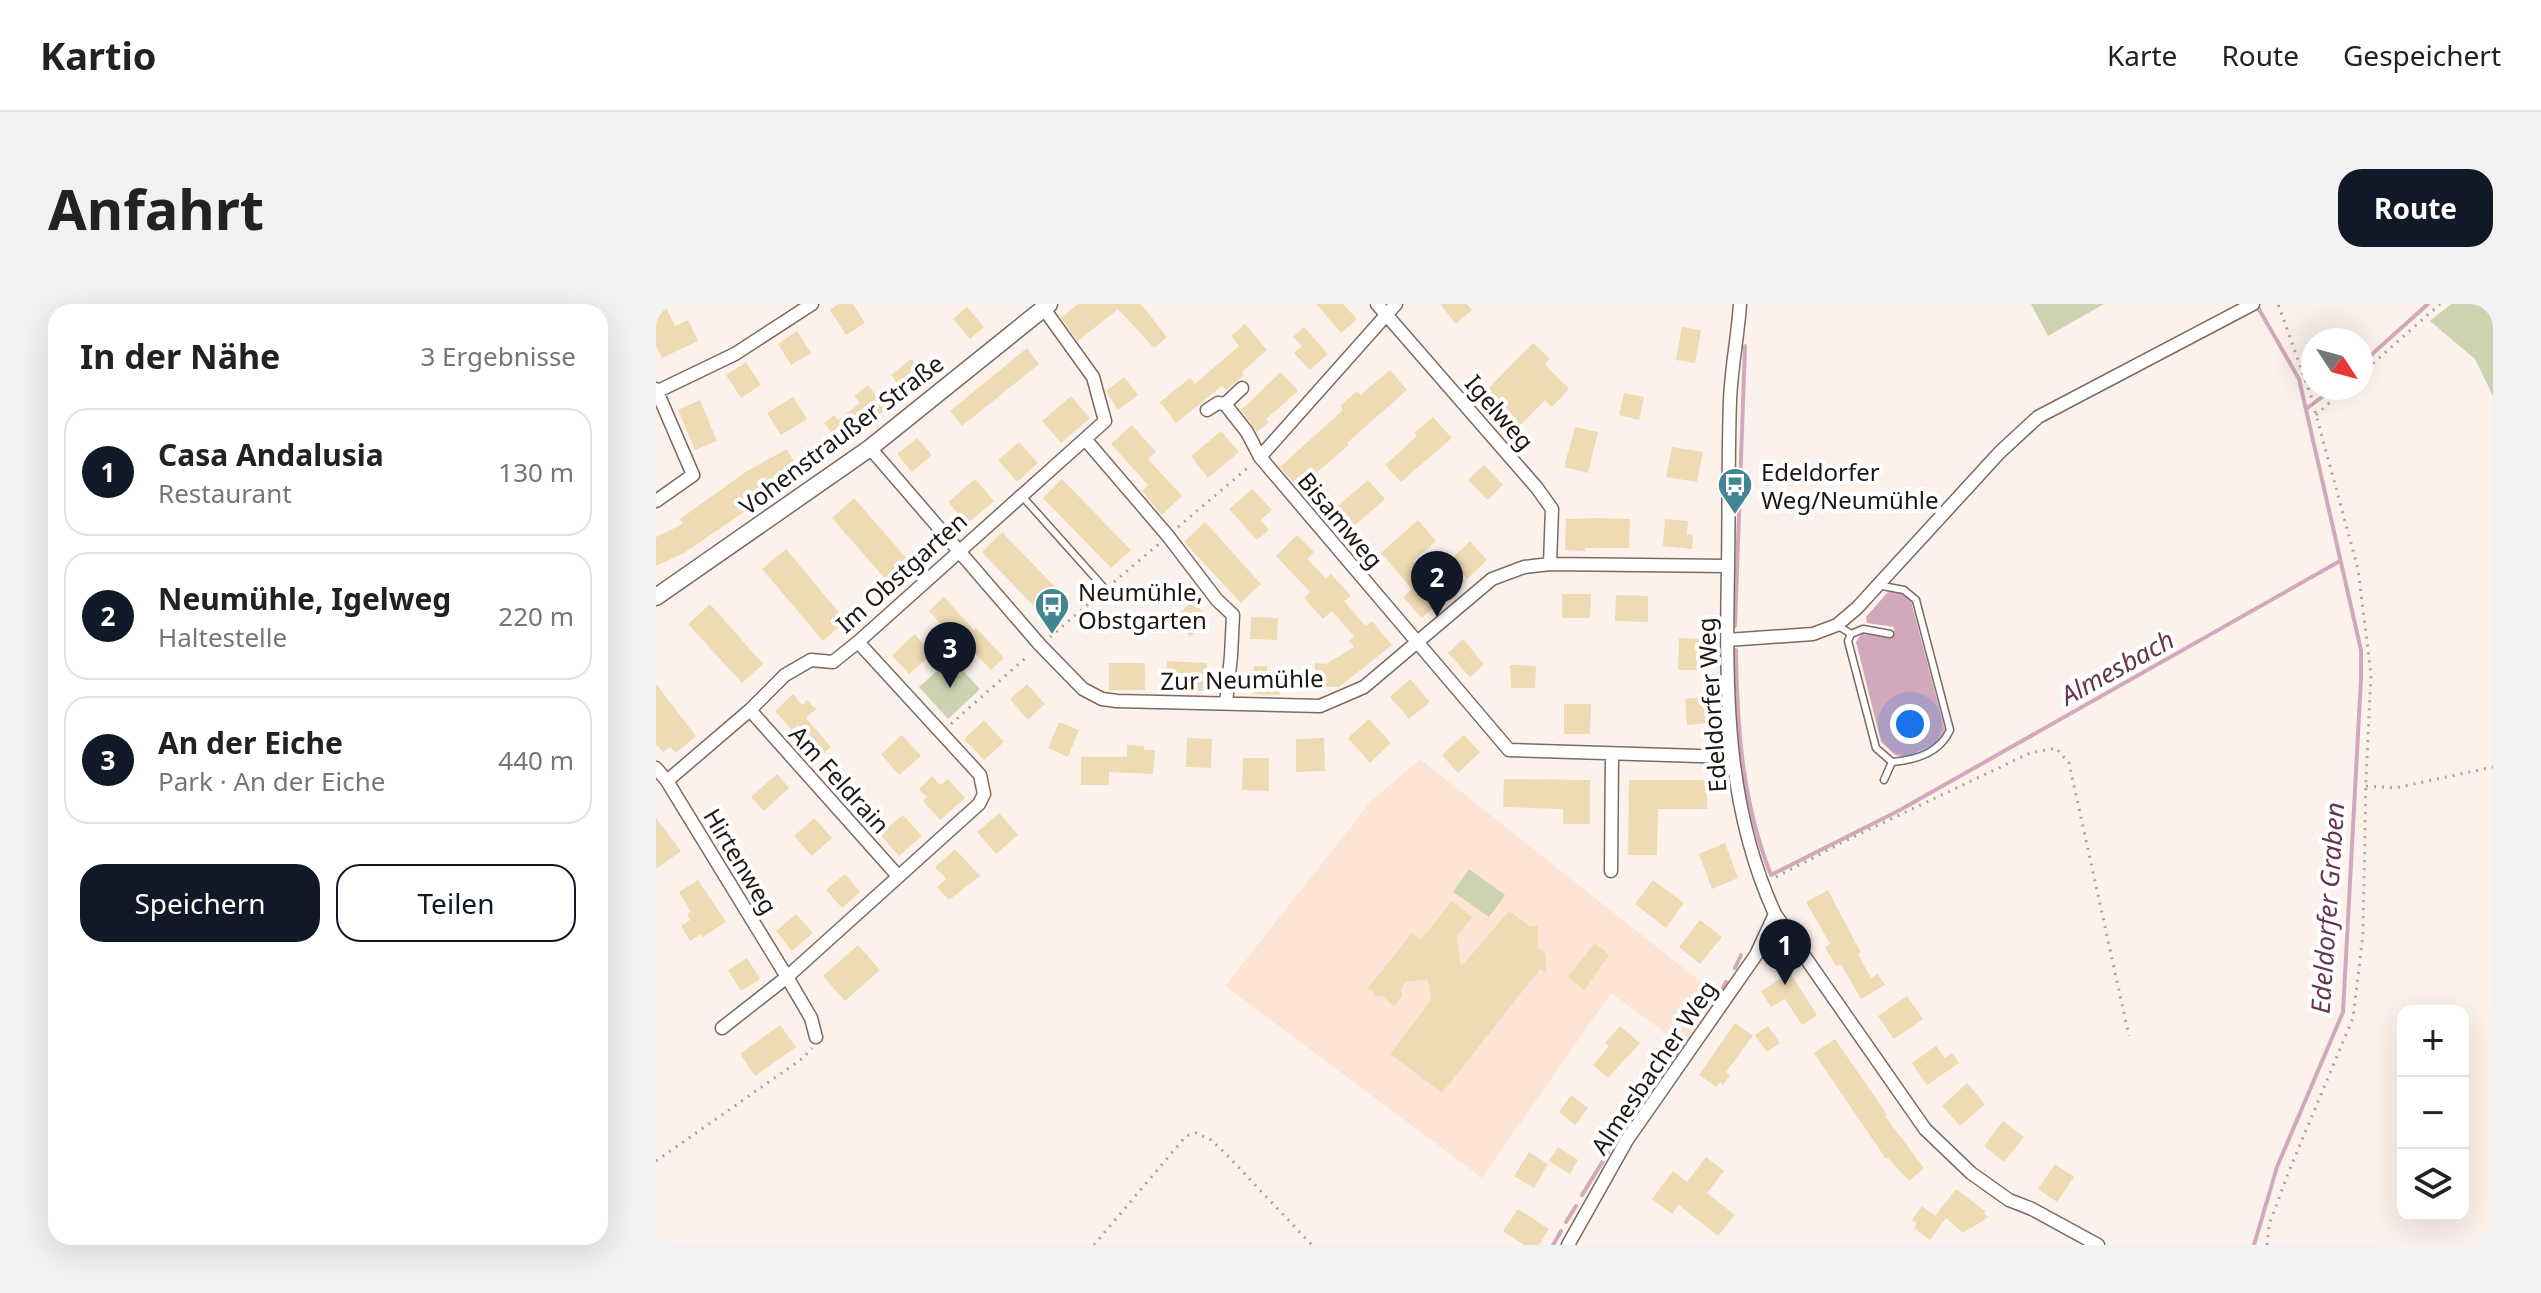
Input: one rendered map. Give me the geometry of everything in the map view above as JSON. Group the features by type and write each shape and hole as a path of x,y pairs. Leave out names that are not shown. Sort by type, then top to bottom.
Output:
{"main road":[{"name":"Vohenstraußer Straße","path":"656,597 870,448 1047,306"}],"street":[{"path":"656,501 693,475 656,391 735,354 812,304"},
{"name":"Igelweg","path":"1377,304 1552,509 1550,564"},
{"path":"1260,457 1396,304"},
{"name":"Edeldorfer Weg","path":"1740,304 1730,399 1727,640 1731,757 1749,847 1762,884 1775,914 1925,1129 1971,1173 2009,1200 2098,1245"},
{"path":"1727,640 1813,634 1837,625 2000,452 2038,417 2251,305"},
{"name":"Im Obstgarten","path":"667,781 750,710 785,675 811,660 833,662 858,642 1105,421 1093,377 1047,306"},
{"path":"1207,410 1218,403 1225,404 1242,388"},
{"name":"Bisamweg","path":"1225,404 1247,432 1260,457 1509,750 1731,757"},
{"path":"1085,439 1168,536 1217,600 1233,615 1226,703"},
{"name":"Zur Neumühle","path":"870,448 1040,645 1083,689 1102,699 1320,706 1364,687 1492,579 1524,567 1550,564 1728,566"},
{"path":"722,1028 787,977 979,804 984,794 980,775 858,642"},
{"name":"Am Feldrain","path":"750,710 898,876"},
{"path":"1611,871 1612,754"},
{"name":"Hirtenweg","path":"656,768 667,781 787,977 811,1018 816,1037"},
{"name":"Almesbacher Weg","path":"1568,1245 1627,1140 1756,955 1775,914"}],"lane":[{"path":"1021,495 1106,590"},
{"path":"1877,585 1904,590 1916,600 1950,730 1945,742 1927,754 1892,762"},
{"path":"1837,625 1851,634"},
{"path":"1890,634 1863,629 1851,634 1848,641 1876,748 1892,762"},
{"path":"1884,780 1892,762"}],"path":[{"path":"2267,1245 2269,1225 2289,1171 2353,1018 2363,934 2371,674 2360,584 2311,396 2278,304"},
{"path":"2373,363 2440,304"},
{"path":"2315,412 2330,400"},
{"path":"1762,884 1978,777 2030,753 2056,748 2069,763 2129,1036"},
{"path":"2366,786 2395,788 2493,767"},
{"path":"656,1161 803,1058 812,1050 816,1037"},
{"path":"1094,1245 1186,1136 1196,1133 1211,1140 1224,1152 1312,1245"}],"shaded area":[{"path":"1893,591 1911,601 1945,730 1941,741 1906,757 1895,755 1881,742 1856,642 1861,634 1893,636 1894,627 1867,623 1866,617 1887,593"},
{"path":"1420,759 1720,997 1684,1047 1611,993 1482,1178 1225,986 1371,801"}],"green space":[{"path":"2031,304 2104,304 2048,336"},
{"path":"2451,304 2493,304 2493,396 2475,359 2430,321"},
{"path":"951,658 980,689 948,719 919,687"},
{"path":"1469,869 1505,895 1489,917 1453,892"}],"building":[{"path":"838,304 853,304 865,323 846,335 830,310"},
{"path":"1078,304 1141,304 1167,337 1154,348 1118,309 1078,341 1061,318"},
{"path":"1316,304 1343,304 1357,319 1341,333"},
{"path":"1440,304 1467,304 1472,310 1456,324"},
{"path":"666,307 675,326 688,320 698,341 662,358 656,346 656,312"},
{"path":"967,307 984,327 970,339 953,319"},
{"path":"1245,324 1267,350 1226,390 1222,386 1176,423 1160,402 1190,378 1195,384 1239,346 1231,336"},
{"path":"1304,327 1328,354 1310,370 1294,353 1302,346 1293,337"},
{"path":"1682,327 1701,330 1695,363 1676,360"},
{"path":"797,331 811,353 791,365 778,344"},
{"path":"1533,343 1550,359 1545,364 1569,389 1552,407 1545,400 1514,432 1496,414 1500,410 1483,394"},
{"path":"1027,348 1039,364 962,426 950,411"},
{"path":"911,359 926,377 906,394 891,375"},
{"path":"746,362 761,385 741,398 726,375"},
{"path":"1390,370 1407,390 1300,490 1280,467 1343,410 1340,406 1357,391 1360,395"},
{"path":"1281,372 1298,391 1266,419 1269,422 1257,432 1241,410"},
{"path":"1124,377 1138,395 1118,410 1106,391"},
{"path":"868,385 886,409 841,445 824,423 834,415 838,420 860,403 854,396"},
{"path":"1624,393 1644,397 1639,420 1619,415"},
{"path":"1071,396 1090,418 1061,443 1042,421"},
{"path":"793,397 807,419 781,435 767,413"},
{"path":"700,400 717,441 695,450 678,410"},
{"path":"1433,417 1452,438 1401,482 1385,465"},
{"path":"1132,425 1156,452 1148,459 1182,496 1162,515 1142,491 1148,485 1111,444"},
{"path":"1575,427 1598,432 1588,473 1564,467"},
{"path":"1221,431 1239,452 1208,478 1191,456"},
{"path":"917,438 932,455 912,472 897,454"},
{"path":"1019,442 1038,463 1017,482 998,460"},
{"path":"1672,447 1703,452 1697,482 1666,477"},
{"path":"787,449 800,473 767,492 769,495 684,553 656,566 656,537 683,524 680,519 747,471"},
{"path":"1484,465 1503,485 1487,500 1468,480"},
{"path":"975,479 994,501 967,524 948,502"},
{"path":"1062,479 1131,550 1111,568 1043,498"},
{"path":"1368,480 1385,499 1347,532 1330,513"},
{"path":"1252,489 1272,510 1261,520 1269,530 1257,540 1229,509"},
{"path":"854,498 916,569 894,589 832,518"},
{"path":"1566,519 1630,519 1629,548 1565,550"},
{"path":"1665,519 1688,521 1687,534 1693,535 1692,549 1663,546"},
{"path":"1418,520 1436,541 1413,561 1445,597 1422,618 1403,597 1412,589 1381,553"},
{"path":"1205,522 1261,584 1241,603 1184,542"},
{"path":"1002,532 1071,603 1050,623 982,552"},
{"path":"1297,535 1314,552 1307,559 1326,579 1331,574 1351,596 1344,601 1366,626 1372,621 1392,645 1339,687 1315,687 1315,663 1326,664 1354,647 1349,641 1354,636 1332,611 1323,619 1304,598 1310,592 1276,556"},
{"path":"1470,541 1487,560 1467,579 1450,560"},
{"path":"786,549 846,621 823,641 762,569"},
{"path":"1562,594 1591,594 1590,618 1562,618"},
{"path":"1616,595 1648,596 1648,622 1615,621"},
{"path":"944,597 1004,658 991,670 951,628 947,631 929,611"},
{"path":"1192,601 1209,619 1190,637 1174,619"},
{"path":"710,604 763,664 742,683 688,624"},
{"path":"1251,617 1278,618 1277,640 1250,639"},
{"path":"915,634 932,654 909,674 892,655"},
{"path":"1679,638 1706,639 1705,670 1678,670"},
{"path":"1463,639 1484,664 1470,677 1448,653"},
{"path":"1167,661 1207,663 1206,691 1166,690"},
{"path":"1109,663 1145,663 1145,690 1109,690"},
{"path":"1510,665 1536,666 1535,688 1511,688"},
{"path":"1254,666 1267,666 1267,672 1280,672 1280,695 1253,694"},
{"path":"1410,679 1430,702 1409,719 1390,697"},
{"path":"656,684 696,736 676,753 670,747 663,752 656,744"},
{"path":"1027,684 1045,704 1028,720 1010,699"},
{"path":"793,694 802,705 807,700 816,709 806,718 831,747 822,755 798,725 792,730 775,711"},
{"path":"1706,697 1708,723 1687,725 1685,699"},
{"path":"1564,704 1591,704 1590,734 1564,734"},
{"path":"1369,719 1391,743 1370,763 1348,738"},
{"path":"984,720 1004,742 984,760 964,739"},
{"path":"1059,722 1079,730 1068,757 1048,748"},
{"path":"902,735 921,756 899,775 881,754"},
{"path":"1464,735 1480,752 1458,773 1442,755"},
{"path":"1187,738 1212,739 1211,768 1186,767"},
{"path":"1324,738 1325,771 1296,772 1296,739"},
{"path":"1127,745 1155,750 1153,774 1109,772 1109,785 1081,785 1081,757 1127,757"},
{"path":"1243,758 1269,758 1269,791 1242,790"},
{"path":"777,774 789,788 764,811 751,797"},
{"path":"932,776 940,785 948,779 965,798 940,820 923,801 927,797 919,789"},
{"path":"1504,779 1590,780 1590,824 1563,824 1563,809 1503,807"},
{"path":"1629,780 1707,780 1707,809 1658,809 1657,855 1628,855"},
{"path":"999,813 1018,835 996,854 977,832"},
{"path":"903,815 922,836 899,856 880,834"},
{"path":"656,818 681,851 656,869"},
{"path":"814,818 832,838 812,856 794,836"},
{"path":"725,823 738,843 722,853 709,833"},
{"path":"1725,843 1738,878 1712,889 1699,854"},
{"path":"955,849 980,876 949,900 937,887 946,879 935,867"},
{"path":"845,874 860,892 842,908 826,890"},
{"path":"698,880 726,922 703,937 701,934 690,941 681,926 690,920 687,914 691,912 679,892"},
{"path":"1653,880 1684,903 1666,928 1635,904"},
{"path":"1828,890 1871,978 1878,974 1885,985 1861,999 1841,964 1836,966 1825,947 1830,944 1806,902"},
{"path":"1452,901 1472,917 1457,936 1461,967 1509,911 1530,926 1538,926 1538,948 1545,953 1547,974 1540,969 1442,1093 1390,1054 1431,1000 1428,979 1406,982 1401,989 1402,996 1394,1006 1382,996 1374,996 1368,988 1412,933 1421,940"},
{"path":"796,914 813,933 792,951 776,931"},
{"path":"1700,920 1722,937 1700,964 1679,947"},
{"path":"1595,943 1609,955 1584,990 1568,977"},
{"path":"858,945 880,970 845,1001 823,976"},
{"path":"747,958 760,979 741,991 728,970"},
{"path":"1790,973 1817,1015 1802,1025 1785,999 1771,1007 1761,991"},
{"path":"1907,996 1923,1019 1894,1039 1878,1016"},
{"path":"1735,1023 1753,1036 1726,1072 1730,1075 1723,1085 1720,1082 1716,1087 1699,1075"},
{"path":"780,1025 796,1047 755,1076 740,1054"},
{"path":"1620,1026 1640,1043 1608,1078 1593,1065 1609,1046 1605,1043"},
{"path":"1768,1026 1780,1043 1767,1052 1755,1035"},
{"path":"1835,1039 1885,1116 1924,1168 1909,1181 1886,1159 1814,1053"},
{"path":"1936,1046 1945,1058 1952,1053 1959,1063 1927,1085 1912,1063"},
{"path":"1967,1083 1985,1104 1960,1126 1942,1106"},
{"path":"1571,1095 1588,1108 1575,1125 1559,1112"},
{"path":"2003,1121 2024,1137 2004,1162 1984,1146"},
{"path":"1558,1147 1578,1160 1570,1174 1549,1161"},
{"path":"1529,1152 1548,1164 1534,1188 1514,1176"},
{"path":"1706,1157 1724,1171 1707,1193 1735,1215 1718,1236 1679,1205 1672,1214 1652,1199 1673,1171 1687,1182"},
{"path":"2055,1164 2074,1177 2057,1202 2038,1189"},
{"path":"1956,1189 1989,1217 1963,1233 1946,1218 1930,1240 1914,1228 1917,1224 1912,1220 1922,1206 1935,1216"},
{"path":"1518,1209 1549,1229 1539,1245 1524,1245 1503,1231"}],"waterway":[{"name":"Edeldorfer Graben","path":"2254,1245 2277,1167 2343,1012 2361,679 2361,650 2299,379 2256,304"},
{"name":"Almesbach","path":"2373,353 2428,304"},
{"path":"1735,626 1745,346"},
{"name":"Almesbach","path":"2306,409 2318,400"},
{"name":"Almesbach","path":"1736,650 1738,708 1747,792 1771,875 1900,810 2340,561"},
{"name":"Almesbach","path":"1735,968 1741,955"},
{"name":"Almesbach","path":"1713,1007 1726,982"},
{"name":"Almesbach","path":"1655,1085 1695,1033"},
{"name":"Almesbach","path":"1614,1143 1647,1098"},
{"name":"Almesbach","path":"1582,1195 1608,1153"},
{"name":"Almesbach","path":"1566,1222 1576,1206"},
{"name":"Almesbach","path":"1553,1245 1561,1231"}],"place":[{"name":"Edeldorfer Weg/Neumühle","path":"1735,516"},
{"name":"Neumühle, Igelweg","path":"1437,617"},
{"name":"Neumühle, Obstgarten","path":"1052,636"},
{"name":"An der Eiche","path":"950,688"},
{"name":"Casa Andalusia","path":"1785,985"}]}
